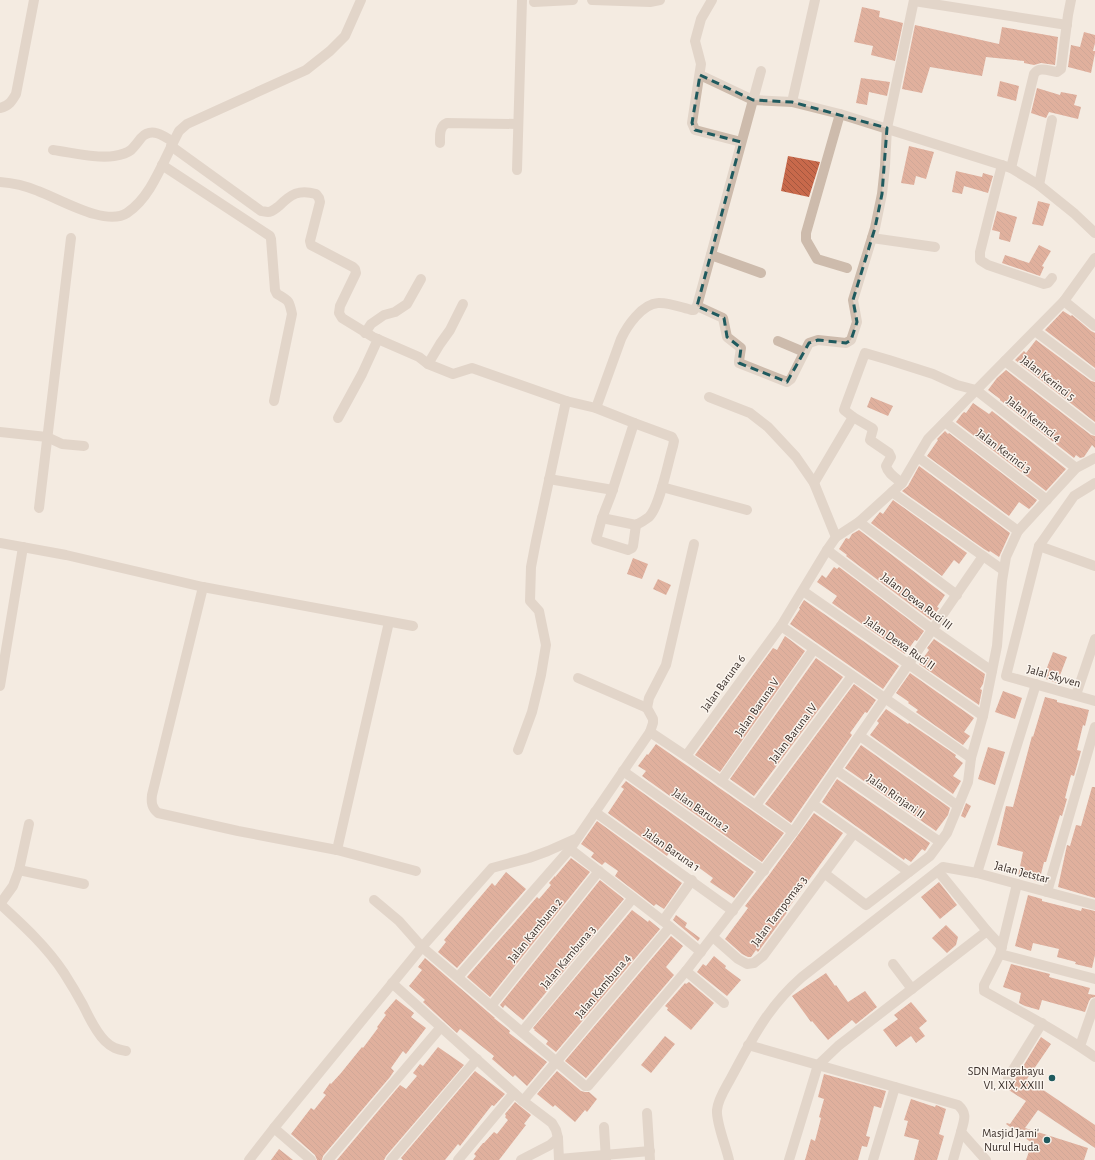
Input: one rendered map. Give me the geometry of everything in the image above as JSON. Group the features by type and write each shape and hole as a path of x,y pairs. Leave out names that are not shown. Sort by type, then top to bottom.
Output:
{"street":[{"path":"0,108 11,103 16,94 34,0"},
{"path":"0,182 25,186 84,211 106,217 127,213 137,204 149,189 179,131 187,124 306,70 330,51 345,36 361,0"},
{"path":"517,170 522,0"},
{"path":"534,2 573,0"},
{"path":"592,0 650,2 660,0"},
{"path":"712,0 701,19 695,41 701,64 692,123 695,130 741,142"},
{"path":"792,102 815,0"},
{"path":"1052,278 1048,283 1044,284 988,265 980,260 980,252 1034,74 1036,70 1040,69 1057,72 1061,69 1071,0"},
{"path":"697,306 721,317 724,320 727,337 741,348 738,361 739,363 788,382 791,379 809,343 818,340 846,343 851,340 857,322 853,300 872,238 882,194 887,128 914,1 1067,25"},
{"path":"596,408 621,339 625,330 634,318 649,305 654,303 660,302 694,310 697,306 761,71"},
{"path":"700,75 752,100 792,102 840,114 1006,167 1039,185 1075,214 1095,233"},
{"path":"840,114 806,233 806,240 817,259 847,268"},
{"path":"1039,185 1052,120"},
{"path":"440,143 441,129 443,125 447,123 518,124"},
{"path":"53,150 93,156 112,156 124,154 130,151 142,136 149,132 154,132 158,133 261,210 268,212 274,210 290,196 300,192 316,194 320,202 310,241 311,245 353,267 356,273 340,306 339,313 342,318 378,340 420,357 428,364 453,374 472,368 566,401 596,408 672,437 673,446 662,487 653,512 648,518 636,525 602,518"},
{"path":"162,165 270,236 272,242 275,290 277,294 286,298 290,303 292,314 274,401"},
{"path":"39,508 46,437 71,238"},
{"path":"872,238 934,247"},
{"path":"711,255 761,273"},
{"path":"709,396 750,413 768,427 796,457 814,483 836,537 859,522 902,483 928,439 1064,301 1095,258"},
{"path":"365,333 371,324 384,315 395,312 407,304 421,280"},
{"path":"1064,301 1095,326"},
{"path":"428,364 450,330 463,304"},
{"path":"1035,331 1095,376"},
{"path":"338,418 362,374 378,340"},
{"path":"778,341 804,352"},
{"path":"902,483 888,472 886,466 891,457 889,452 870,440 873,429 845,412 844,408 865,353 933,374 957,385 976,390"},
{"name":"Jalan Kerinci 5","path":"1005,361 1095,430"},
{"name":"Jalan Kerinci 4","path":"976,390 1076,468"},
{"path":"518,750 532,712 541,675 546,645 538,612 530,601 531,567 566,401"},
{"path":"814,483 853,417"},
{"name":"Jalan Kerinci 3","path":"945,422 1047,500"},
{"path":"634,423 596,540 628,550 633,546 636,525"},
{"path":"0,432 46,437 62,444 84,446"},
{"path":"918,457 1018,531"},
{"path":"824,873 866,905 930,856 947,833 968,782 970,758 983,716 996,646 1003,570 1006,557 1018,531 1076,468 1095,458"},
{"path":"549,479 613,490"},
{"path":"1095,482 1074,496 1039,546 1095,566"},
{"path":"662,487 747,510"},
{"path":"892,492 1003,570"},
{"path":"859,522 957,595"},
{"name":"Jalan Baruna 6","path":"686,756 781,626 836,537"},
{"path":"0,543 66,556 203,587 413,626"},
{"path":"458,977 570,849 650,732 653,721 647,708 650,698 666,665 694,544"},
{"name":"Jalal Skyven","path":"1039,546 1006,676 1095,701"},
{"path":"0,686 22,547"},
{"name":"Jalan Dewa Ruci III","path":"827,550 933,630 992,671"},
{"path":"374,900 400,921 422,946 491,1006 585,1086 588,1086 686,971 793,832 983,556"},
{"path":"203,587 152,795 152,805 154,810 158,813 238,831 337,850 416,871"},
{"name":"Jalan Dewa Ruci II","path":"803,591 983,716"},
{"path":"337,850 389,622"},
{"path":"781,626 970,758"},
{"path":"1076,695 1095,639"},
{"name":"Jalan Baruna V","path":"721,781 814,649"},
{"name":"Jalan Baruna IV","path":"756,805 852,676"},
{"path":"578,678 647,708"},
{"path":"977,873 1036,684"},
{"path":"1047,892 1095,727"},
{"path":"650,732 793,832"},
{"path":"860,736 958,806"},
{"name":"Jalan Rinjani II","path":"836,770 940,842"},
{"name":"Jalan Baruna 2","path":"623,771 764,870"},
{"path":"813,804 909,872"},
{"name":"Jalan Baruna 1","path":"595,812 733,910"},
{"path":"29,824 19,870 13,886 0,904 30,932 48,952 63,972 104,1040 113,1049 126,1051"},
{"name":"Jalan Tampomas 3","path":"713,937 747,964 754,963 763,956 854,833"},
{"path":"250,1160 274,1128 422,946 492,868 529,858 577,839"},
{"path":"570,849 701,952"},
{"path":"729,1160 718,1120 717,1109 723,1092 760,1025 788,990 802,977 940,869 1001,951 1095,979"},
{"name":"Jalan Jetstar","path":"940,869 977,873 1095,905"},
{"path":"19,870 84,884"},
{"name":"Jalan Kambuna 2","path":"491,1006 599,871"},
{"name":"Jalan Kambuna 4","path":"523,1101 667,924 692,880"},
{"path":"1017,884 1001,951 984,985 984,991 1042,1023 1095,1057"},
{"name":"Jalan Kambuna 3","path":"522,1032 633,898"},
{"path":"789,1160 818,1064 838,1046 987,931"},
{"path":"893,964 912,989"},
{"path":"686,971 724,1003"},
{"path":"392,983 523,1101 552,1124 556,1130 558,1138 559,1160 650,1155 647,1113"},
{"path":"1080,1046 1095,1003"},
{"path":"1008,1078 1042,1023"},
{"path":"328,1160 441,1027"},
{"path":"748,1045 958,1104 963,1109 965,1114 952,1160"},
{"path":"391,1160 477,1059"},
{"path":"873,1160 894,1086"},
{"path":"458,1160 514,1093"},
{"path":"604,1127 606,1157"},
{"path":"274,1128 311,1160"},
{"path":"961,1132 986,1160"},
{"path":"521,1160 550,1145 558,1138"}],"highlighted area":[{"path":"700,75 753,100 792,102 887,128 882,194 875,228 853,300 857,322 851,340 846,343 818,340 809,343 787,382 739,363 741,348 727,337 724,318 697,306 741,142 695,130 692,123"}],"building":[{"path":"862,7 880,11 879,17 903,23 895,61 871,55 873,46 854,42"},
{"path":"915,25 999,44 1002,27 1058,37 1055,65 1041,63 1034,65 1024,63 1024,61 986,57 982,76 930,67 922,93 902,89"},
{"path":"1084,32 1095,35 1093,51 1095,51 1095,53 1091,73 1068,67 1071,45 1080,47"},
{"path":"861,78 890,82 887,96 869,92 867,105 856,103"},
{"path":"1000,81 1019,86 1016,101 997,96"},
{"path":"1037,88 1060,95 1061,92 1077,95 1074,105 1081,107 1078,119 1049,112 1046,118 1031,113"},
{"path":"909,146 934,152 926,179 916,176 914,185 901,183"},
{"path":"788,156 820,162 809,197 781,191"},
{"path":"956,171 982,177 983,173 993,176 988,193 964,186 962,194 952,192"},
{"path":"1038,201 1050,204 1043,226 1032,224"},
{"path":"997,211 1017,217 1010,242 999,239 1000,232 992,230"},
{"path":"1039,245 1051,251 1042,266 1044,267 1040,276 1002,263 1005,255 1029,263"},
{"path":"1063,311 1071,316 1072,315 1095,333 1095,368 1045,330"},
{"path":"1036,340 1091,381 1095,382 1095,422 1015,360 1024,351 1026,353"},
{"path":"1006,370 1091,435 1095,436 1095,448 1092,445 1084,457 1080,458 1076,455 1074,458 988,390 997,378"},
{"path":"871,397 893,406 888,416 867,407"},
{"path":"973,403 989,414 992,411 1066,469 1046,491 956,422 964,412 966,413"},
{"path":"945,431 1037,500 1034,504 1029,509 1019,502 1009,516 927,456 938,440 937,439"},
{"path":"919,466 1010,533 999,557 984,549 902,491 908,486"},
{"path":"893,500 967,553 959,564 954,560 942,576 871,523 880,512 883,514"},
{"path":"859,530 945,595 931,620 846,556 847,555 839,549 846,538 849,539 852,534"},
{"path":"633,558 648,564 642,579 627,574"},
{"path":"834,567 837,569 839,567 924,631 917,641 915,640 905,654 832,603 837,596 817,582 822,575 826,578"},
{"path":"658,579 671,585 666,595 653,589"},
{"path":"804,600 899,666 883,689 790,624"},
{"path":"785,636 805,651 720,772 695,755 773,648 777,650"},
{"path":"934,639 985,674 983,684 980,689 982,690 979,705 919,664 929,650 927,648"},
{"path":"1053,652 1067,657 1057,683 1043,678"},
{"path":"816,658 843,677 754,796 730,779"},
{"path":"910,673 974,718 964,732 970,736 963,745 916,712 918,710 896,693"},
{"path":"854,684 876,700 867,713 865,712 850,733 852,735 791,823 765,804"},
{"path":"1003,691 1022,698 1015,719 995,712"},
{"path":"1045,697 1057,700 1057,702 1089,710 1085,726 1083,725 1077,750 1081,751 1074,776 1071,775 1065,798 1067,799 1062,816 1060,815 1046,862 1044,862 1039,882 1018,876 1023,852 997,845 1006,806 1013,807 1032,736 1033,737"},
{"path":"886,709 956,755 955,757 963,763 953,776 961,781 953,794 870,735 879,723 877,721"},
{"path":"656,744 784,833 762,862 642,776 646,771 638,766"},
{"path":"861,745 950,808 948,815 936,831 845,768"},
{"path":"988,747 1005,752 995,785 978,779"},
{"path":"837,779 930,843 925,851 922,849 911,862 905,858 904,860 822,802"},
{"path":"626,781 754,872 734,898 710,882 713,878 694,864 671,849 667,856 608,813 624,789 621,787"},
{"path":"1092,787 1095,787 1095,898 1058,887 1067,845 1070,846 1076,825 1081,826"},
{"path":"966,803 971,806 965,818 961,816"},
{"path":"814,813 843,833 758,952 756,950 751,957 748,957 742,954 725,939 748,908 745,906"},
{"path":"597,821 682,883 664,909 656,904 654,906 615,876 618,871 605,862 602,865 591,857 594,853 581,844"},
{"path":"571,858 590,872 490,997 467,977 537,897 539,899 551,885 549,883"},
{"path":"506,872 526,889 457,968 438,952 446,942 444,940 492,883 495,886"},
{"path":"600,880 624,899 523,1020 505,1005 503,1008 500,1005"},
{"path":"939,882 957,905 940,919 921,897"},
{"path":"1028,895 1042,899 1042,901 1081,911 1082,908 1095,911 1095,955 1092,968 1075,964 1076,962 1057,957 1059,949 1033,943 1031,951 1015,946"},
{"path":"632,910 648,922 649,920 660,929 556,1052 546,1044 548,1041 533,1028"},
{"path":"676,915 687,923 685,927 700,938 698,941 673,920"},
{"path":"946,925 958,937 956,945 947,953 932,938"},
{"path":"671,936 683,946 666,967 674,975 586,1078 565,1061"},
{"path":"714,956 726,966 725,968 741,980 727,996 697,972 703,964 706,966"},
{"path":"425,958 510,1031 509,1033 547,1062 527,1086 515,1075 513,1077 492,1059 494,1056 460,1029 457,1033 423,1002 425,1000 409,986 422,970 418,967"},
{"path":"1011,964 1050,974 1049,977 1090,988 1088,994 1095,995 1095,997 1091,998 1089,1001 1085,1012 1042,1000 1039,1010 1025,1006 1019,1003 1021,993 1003,987"},
{"path":"826,973 848,1002 865,991 877,1007 856,1024 852,1020 828,1040 812,1021 811,1022 792,996"},
{"path":"689,982 714,1003 691,1030 667,1010 668,1008 665,1006 685,983 686,984"},
{"path":"396,999 414,1013 411,1017 426,1028 406,1054 403,1051 391,1068 394,1071 390,1077 323,1156 322,1160 317,1160 315,1155 291,1134 311,1108 314,1110 326,1095 323,1093 330,1083 331,1084 341,1073 362,1047 363,1048 386,1015 384,1013"},
{"path":"911,1002 927,1021 919,1028 925,1036 916,1043 911,1036 896,1047 883,1030 898,1019 894,1015"},
{"path":"665,1036 675,1044 651,1073 641,1065"},
{"path":"1041,1037 1051,1044 1027,1079 1095,1125 1095,1148 1038,1110 1025,1128 1088,1148 1084,1160 1026,1160 1032,1143 1006,1124 1010,1124 1026,1101 1004,1087 1006,1084 1011,1084 1014,1081"},
{"path":"438,1047 464,1065 384,1160 337,1160 400,1085 406,1089 417,1076 413,1073 420,1064 423,1066"},
{"path":"475,1071 505,1094 494,1106 492,1105 460,1146 458,1144 445,1160 403,1160 401,1158"},
{"path":"557,1071 581,1091 589,1092 597,1099 587,1112 585,1110 575,1122 555,1105 553,1107 537,1094"},
{"path":"824,1074 886,1091 881,1108 874,1106 866,1136 870,1137 867,1147 862,1146 858,1160 805,1160 811,1139 815,1141 821,1118 819,1117 824,1099 818,1097"},
{"path":"911,1099 946,1109 939,1134 944,1136 937,1160 914,1160 919,1140 904,1136 908,1121 904,1120"},
{"path":"515,1102 531,1115 524,1124 526,1125 499,1160 473,1160 476,1156 474,1154 483,1143 494,1132 497,1134 508,1120 505,1117 505,1114"},
{"path":"279,1149 293,1160 271,1160"}],"place":[{"name":"SDN Margahayu VI, XIX, XXIII","path":"1052,1078"},
{"name":"Masjid Jami' Nurul Huda","path":"1047,1140"}]}
